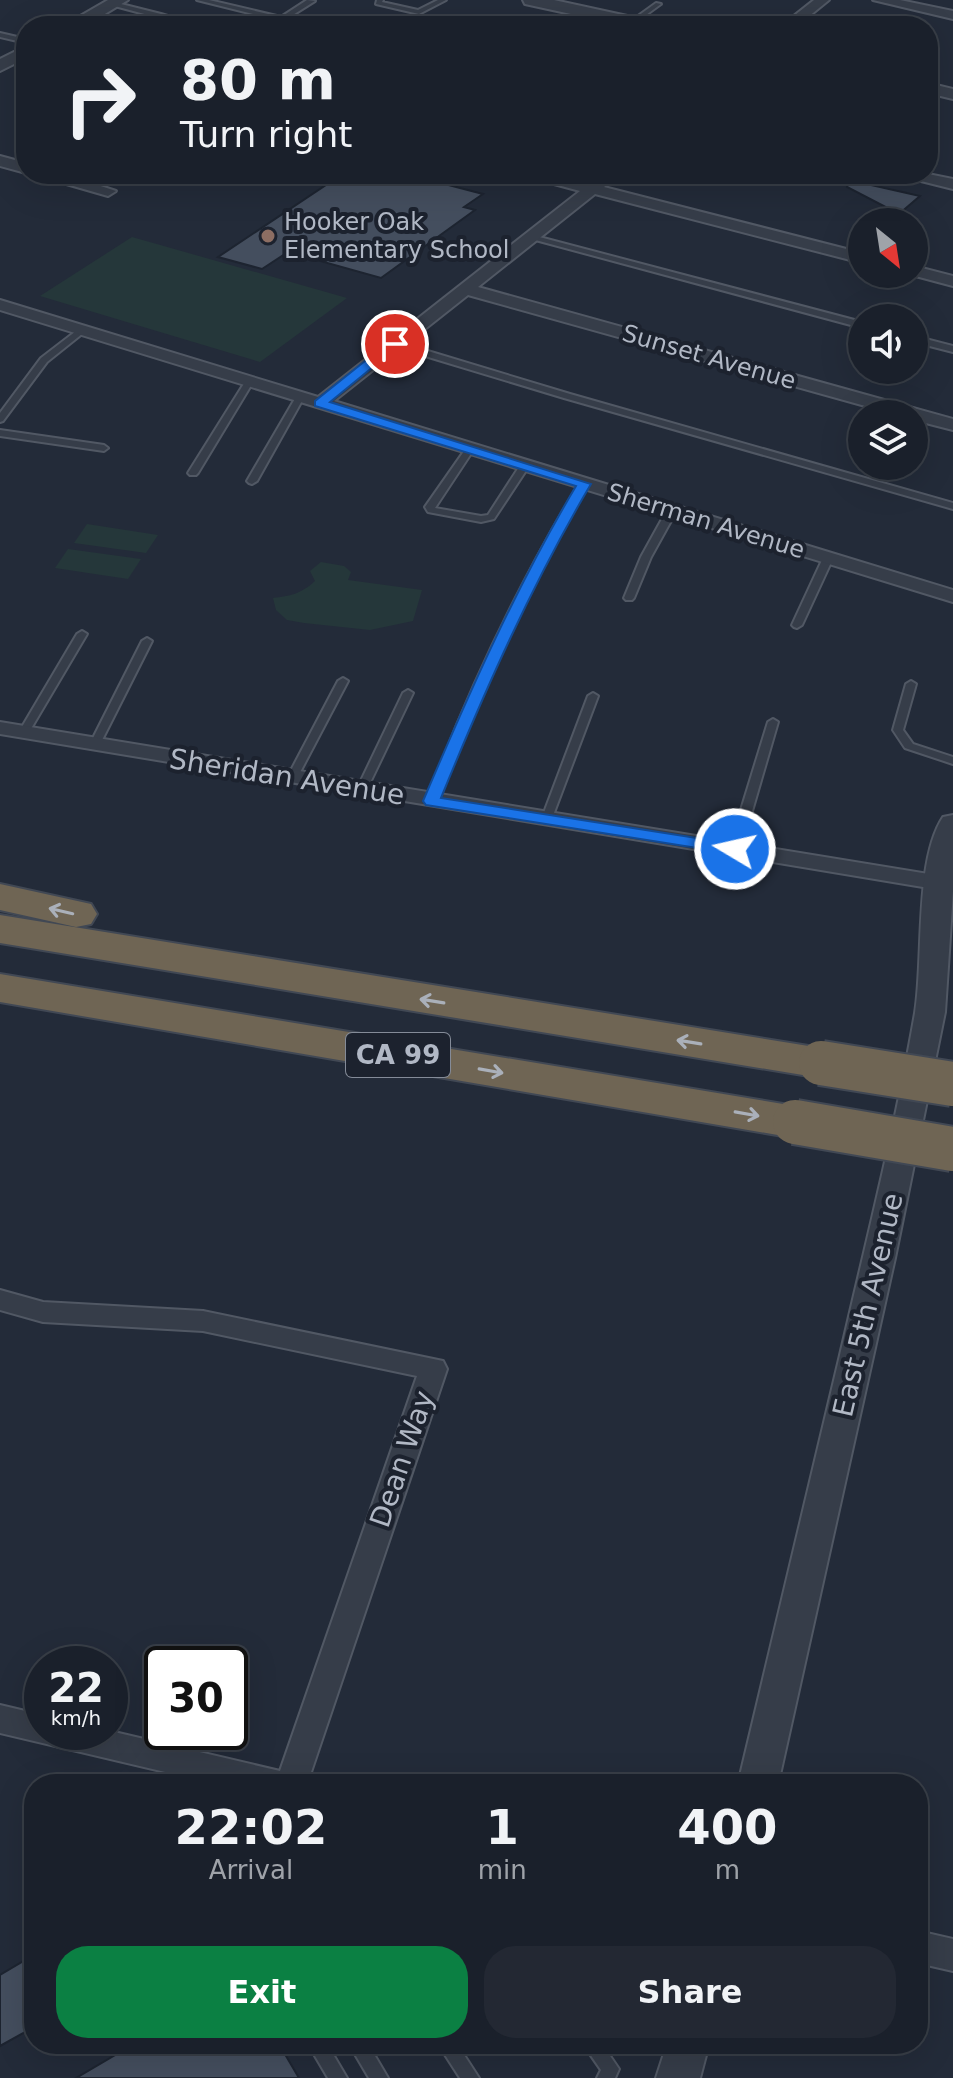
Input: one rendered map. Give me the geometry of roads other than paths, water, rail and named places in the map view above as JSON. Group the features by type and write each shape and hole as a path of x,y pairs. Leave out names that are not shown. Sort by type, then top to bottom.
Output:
{"highway":[{"path":"0,897 247,953 381,993"},
{"name":"CA 99","path":"0,929 953,1084"},
{"name":"CA 99","path":"0,988 953,1149"},
{"path":"0,1014 276,1049 339,1045"}],"street":[{"path":"536,0 592,16"},
{"path":"801,16 822,0"},
{"path":"880,0 953,15"},
{"path":"91,16 117,2"},
{"path":"83,184 108,191"},
{"path":"570,184 848,254"},
{"path":"320,404 600,184"},
{"path":"928,275 953,281"},
{"name":"Sunset Avenue","path":"465,289 953,425"},
{"name":"Sherman Avenue","path":"0,305 953,596"},
{"name":"Sheridan Avenue","path":"0,728 94,746 945,884"},
{"name":"East 5th Avenue","path":"760,1774 879,1258 930,1012 953,823"},
{"name":"Dean Way","path":"0,1300 43,1312 203,1321 433,1369 294,1774"},
{"path":"0,1719 24,1725"},
{"path":"128,1749 233,1774"},
{"path":"928,1949 953,1955"},
{"path":"678,2078 685,2054"}],"lane":[{"path":"200,0 269,16"},
{"path":"287,16 312,0"},
{"path":"380,0 378,3 419,12 443,0"},
{"path":"117,2 163,16"},
{"path":"632,16 658,4"},
{"path":"531,236 848,321"},
{"path":"0,419 44,360 83,330"},
{"path":"928,343 953,349"},
{"path":"395,344 582,401 953,506"},
{"path":"193,473 249,382"},
{"path":"252,481 300,397"},
{"path":"0,433 104,448"},
{"path":"470,449 430,507 431,510 481,519 491,517 524,466"},
{"path":"432,801 473,701 548,540 584,484"},
{"path":"629,598 646,557 672,510"},
{"path":"797,625 828,558"},
{"path":"24,732 82,634"},
{"path":"94,746 147,641"},
{"path":"292,778 343,681"},
{"path":"911,684 898,730 909,746 953,761"},
{"path":"362,789 408,693"},
{"path":"547,818 593,696"},
{"path":"735,849 773,722"},
{"path":"323,2054 338,2078"},
{"path":"364,2054 379,2078"},
{"path":"454,2054 470,2078"},
{"path":"599,2054 610,2069 606,2078"}],"place":[{"name":"Hooker Oak Elementary School","path":"268,236"}]}
